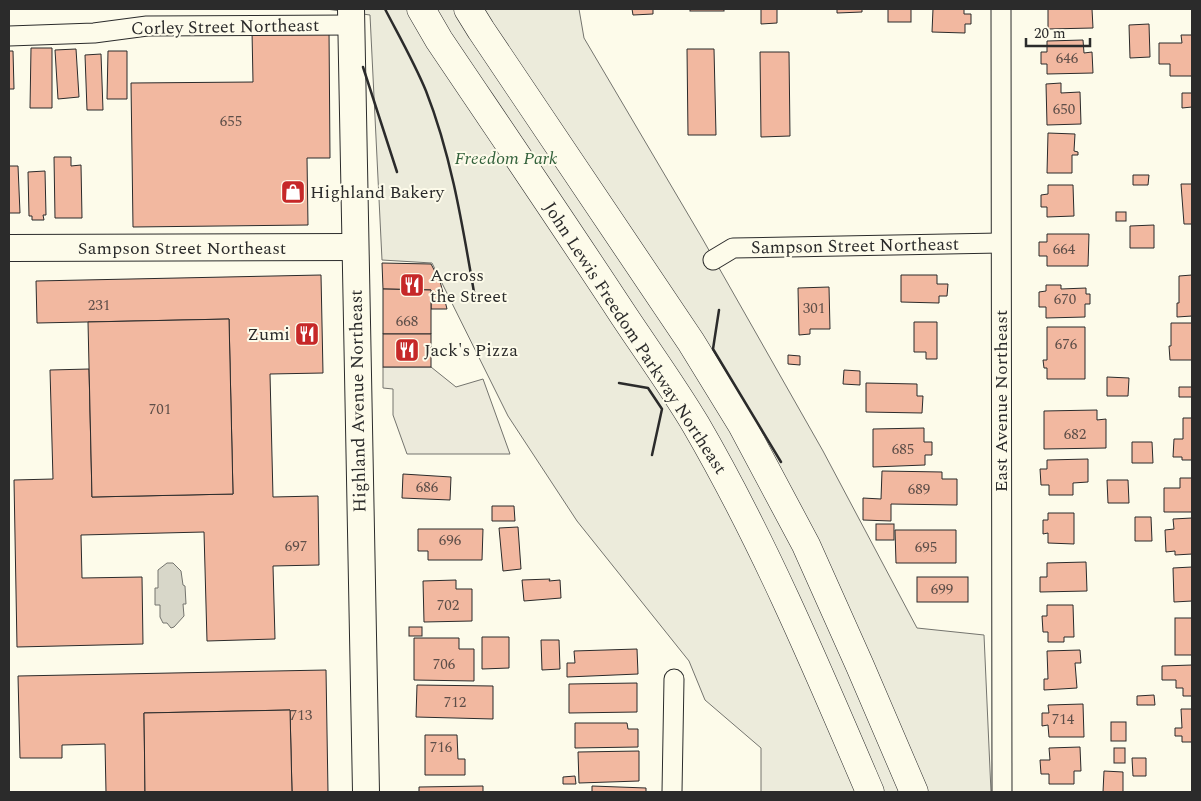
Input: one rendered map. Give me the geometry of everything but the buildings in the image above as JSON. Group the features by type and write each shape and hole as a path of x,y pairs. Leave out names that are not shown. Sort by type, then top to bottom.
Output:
{"highway":[{"name":"John Lewis Freedom Parkway Northeast","path":"421,9 439,40 584,254 699,431 765,555 870,792"},
{"path":"468,9 691,342 742,425 806,545 914,792"}],"main road":[{"name":"Highland Avenue Northeast","path":"351,17 366,792"},
{"name":"Sampson Street Northeast","path":"9,248 355,247"}],"street":[{"name":"East Avenue Northeast","path":"1001,9 1002,792"},
{"name":"Corley Street Northeast","path":"9,36 94,33 148,26 351,17"},
{"name":"Sampson Street Northeast","path":"713,260 733,248 1000,243"},
{"path":"672,792 674,679"}],"green space":[{"name":"Freedom Park","path":"326,9 579,9 584,38 702,238 823,451 917,628 984,635 991,792 761,792 761,748 705,700 689,661 577,521 508,416 432,263 382,260 370,15"}],"shaded area":[{"path":"383,367 431,367 456,387 483,379 510,454 407,454 393,415 393,389 383,388"},
{"path":"167,563 173,563 181,571 183,585 185,586 186,604 183,604 184,616 171,628 167,623 163,623 160,617 160,605 155,605 155,588 158,588 158,570"}],"wall":[{"path":"385,9 426,91 443,141 456,193 475,298"},
{"path":"363,67 397,172"},
{"path":"719,310 713,349 781,462"},
{"path":"619,383 648,388 662,409 652,455"}],"place":[{"name":"Highland Bakery","path":"293,192"},
{"name":"Across the Street","path":"412,285"},
{"name":"Zumi","path":"307,334"},
{"name":"Jack's Pizza","path":"407,350"}]}
